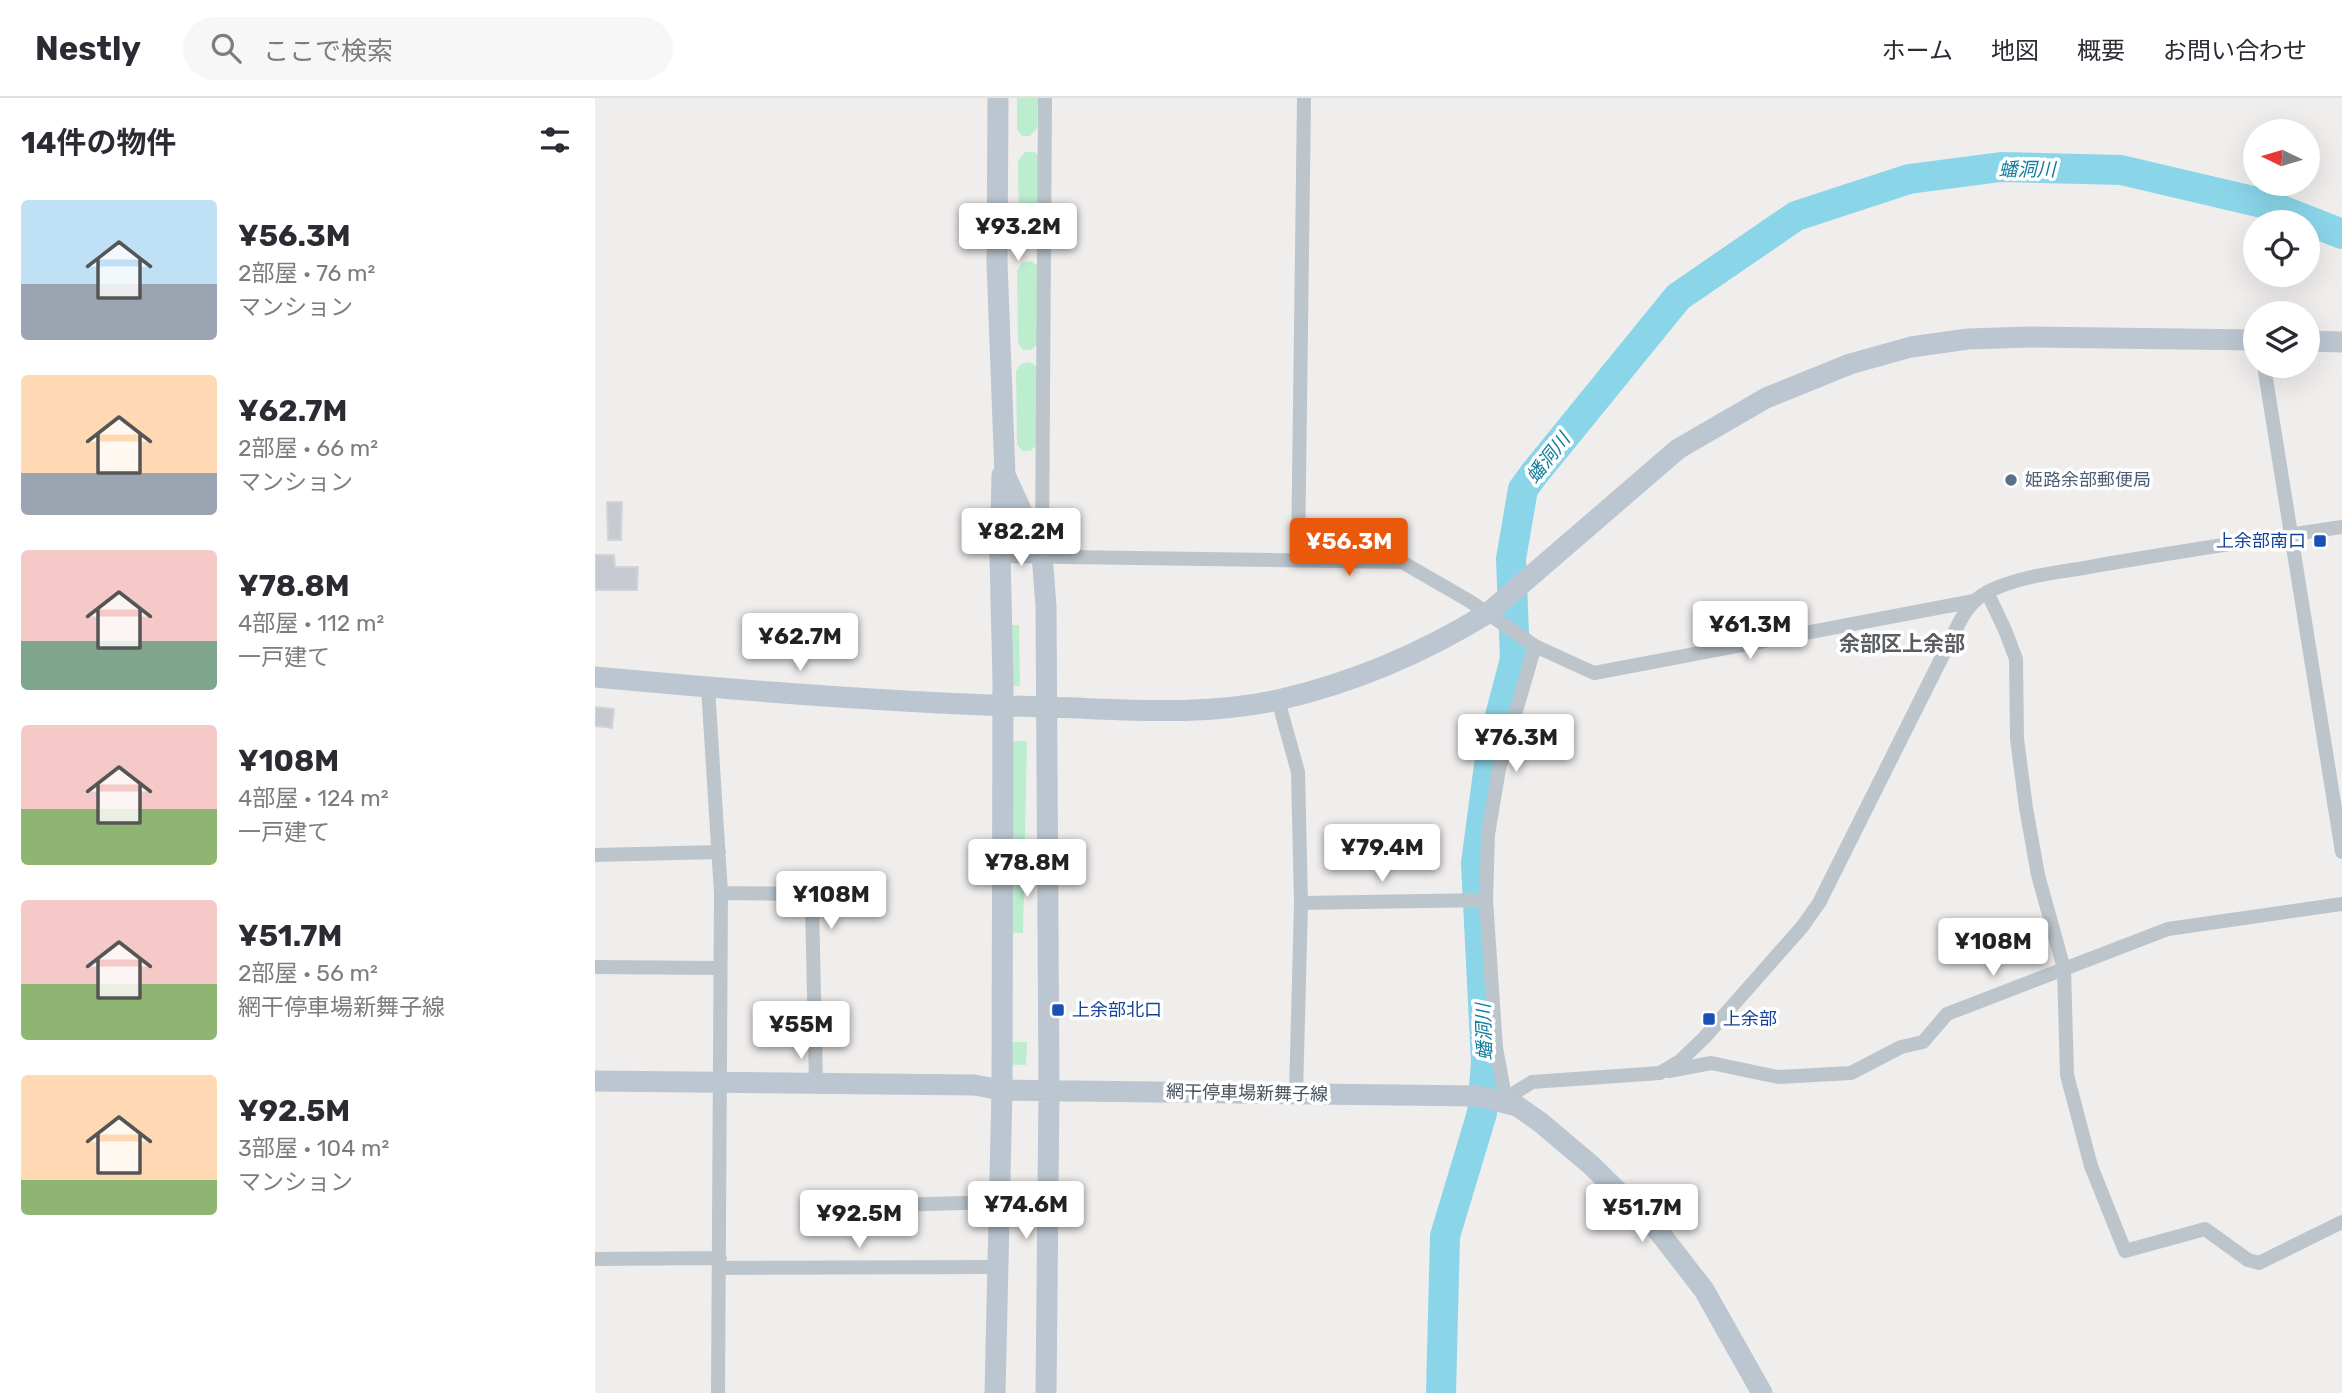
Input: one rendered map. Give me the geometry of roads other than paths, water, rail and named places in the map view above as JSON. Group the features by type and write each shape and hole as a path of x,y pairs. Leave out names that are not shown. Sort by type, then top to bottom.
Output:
{"street":[{"path":"998,98 996,262 1005,475 1042,555"},
{"path":"1045,98 1042,555 1047,707 1049,1090 1046,1393"},
{"path":"1298,559 1304,98"},
{"path":"595,677 708,688 1002,706 1161,712 1237,707 1278,700 1348,680 1397,661 1455,633 1480,607 1678,449 1766,398 1850,364 1911,347 1968,339 2030,337 2243,340"},
{"path":"2320,341 2342,342"},
{"path":"2266,378 2342,852"},
{"path":"995,1393 1002,1090 1000,556 1004,428"},
{"path":"1660,1073 1680,1061 1705,1037 1814,911 1959,623 1974,601 1987,592 2026,579 2152,556 2342,527"},
{"path":"1000,556 1402,562 1480,607 1535,646 1594,673 1974,601"},
{"path":"1987,592 2016,659 2017,739 2026,808 2038,875 2064,970 2067,1075 2091,1166 2125,1251 2205,1229 2248,1260 2259,1263 2342,1222"},
{"path":"1535,646 1499,769 1488,834 1486,900 1496,1048 1493,1099 1516,1092 1532,1082 1660,1073 1711,1063 1778,1077 1851,1073 1901,1047 1923,1042 1948,1014 2168,929 2342,904"},
{"path":"708,688 722,893 719,968 719,1393"},
{"path":"1278,700 1298,772 1301,903 1296,1094"},
{"path":"595,855 719,852"},
{"path":"722,893 805,894 813,905 816,1082"},
{"path":"1301,903 1486,900"},
{"path":"595,967 719,968"},
{"name":"網干停車場新舞子線","path":"595,1081 974,1085 1002,1090 1493,1099 1517,1106 1540,1122 1591,1165 1659,1232 1704,1290 1762,1393"},
{"path":"890,1205 999,1202"},
{"path":"595,1259 999,1266"}],"waterway":[{"name":"蟠洞川","path":"1441,1393 1445,1236 1482,1113 1486,1062 1476,863 1491,750 1515,659 1511,559 1523,489 1534,474 1678,297 1796,216 1909,179 2001,167 2121,170 2266,204 2342,234"}],"place":[{"name":"姫路余部郵便局","path":"2011,480"},
{"name":"上余部南口","path":"2320,541"},
{"name":"上余部北口","path":"1058,1010"},
{"name":"上余部","path":"1709,1019"}],"district":[{"name":"余部区上余部","path":"1902,643"}]}
